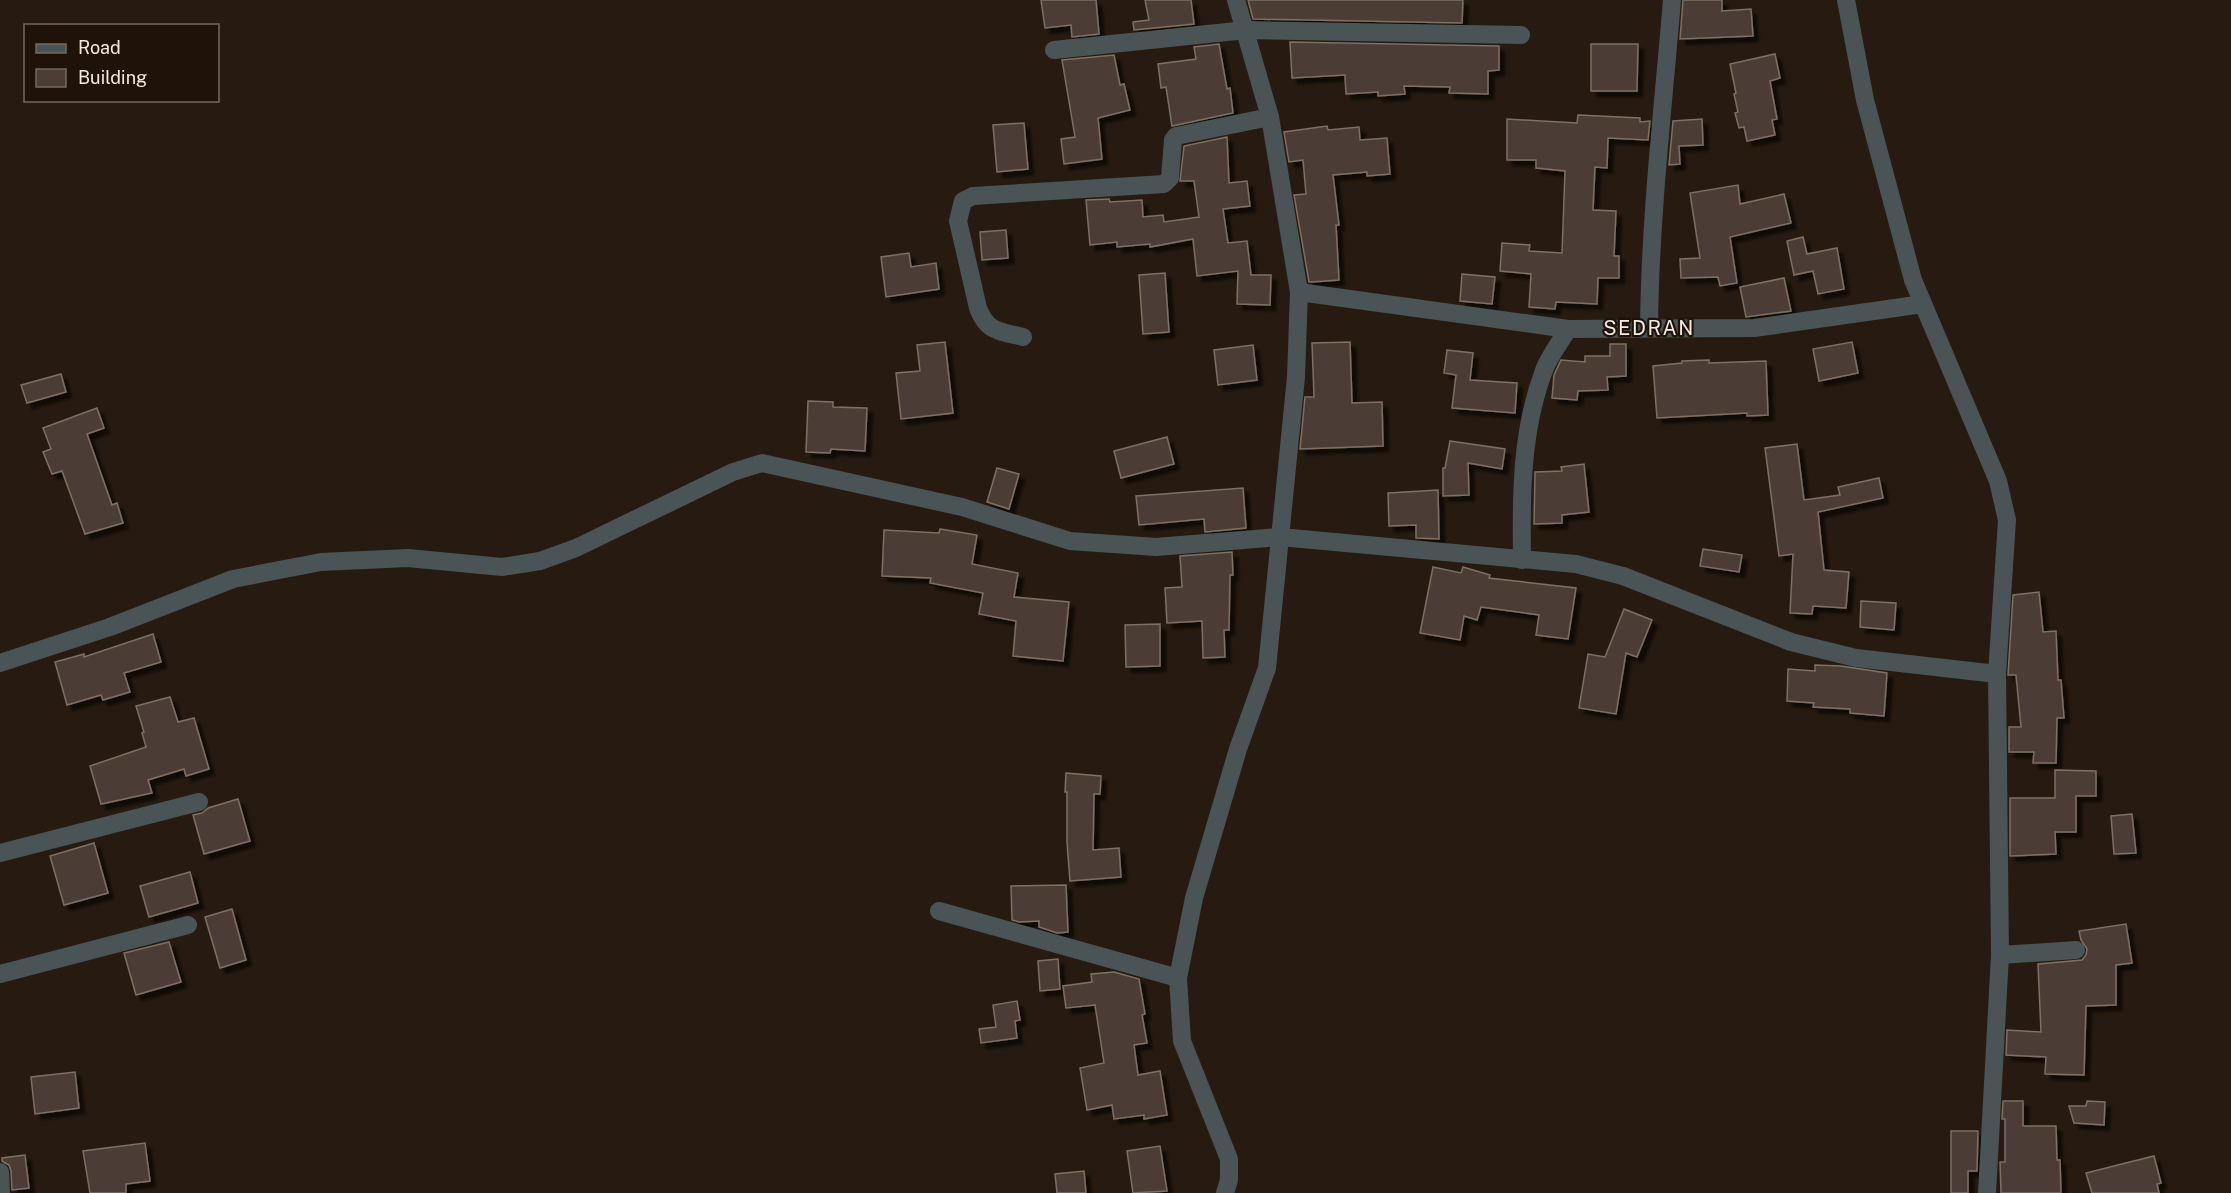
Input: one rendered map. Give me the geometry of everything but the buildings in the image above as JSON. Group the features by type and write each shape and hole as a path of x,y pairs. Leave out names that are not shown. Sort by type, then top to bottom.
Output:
{"street":[{"path":"1225,1193 1229,1180 1228,1159 1182,1041 1179,978 1194,897 1238,749 1267,668 1296,377 1299,292 1270,117 1236,0"},
{"path":"1649,328 1649,265 1672,0"},
{"path":"1846,0 1865,100 1913,280 1998,481 2007,520 1997,674 2000,956 1987,1193"},
{"path":"1054,50 1246,30 1521,35"},
{"path":"1023,337 992,329 983,320 978,308 958,221 963,201 973,196 1164,184 1170,178 1173,140 1176,136 1270,117"},
{"path":"1299,292 1568,329 1754,328 1923,304"},
{"path":"1522,560 1521,493 1527,438 1543,371 1568,329"},
{"path":"0,663 110,627 233,579 321,562 408,558 501,567 540,561 576,549 733,472 749,465 762,463 962,507 1070,541 1156,547 1280,537 1576,564 1623,576 1791,642 1856,658 1997,674"},
{"path":"0,853 199,802"},
{"path":"939,911 1179,978"},
{"path":"0,974 188,925"},
{"path":"2000,956 2076,950"},
{"path":"0,1172 1,1193"}],"district":[{"name":"SEDRAN","path":"1649,328"}]}
